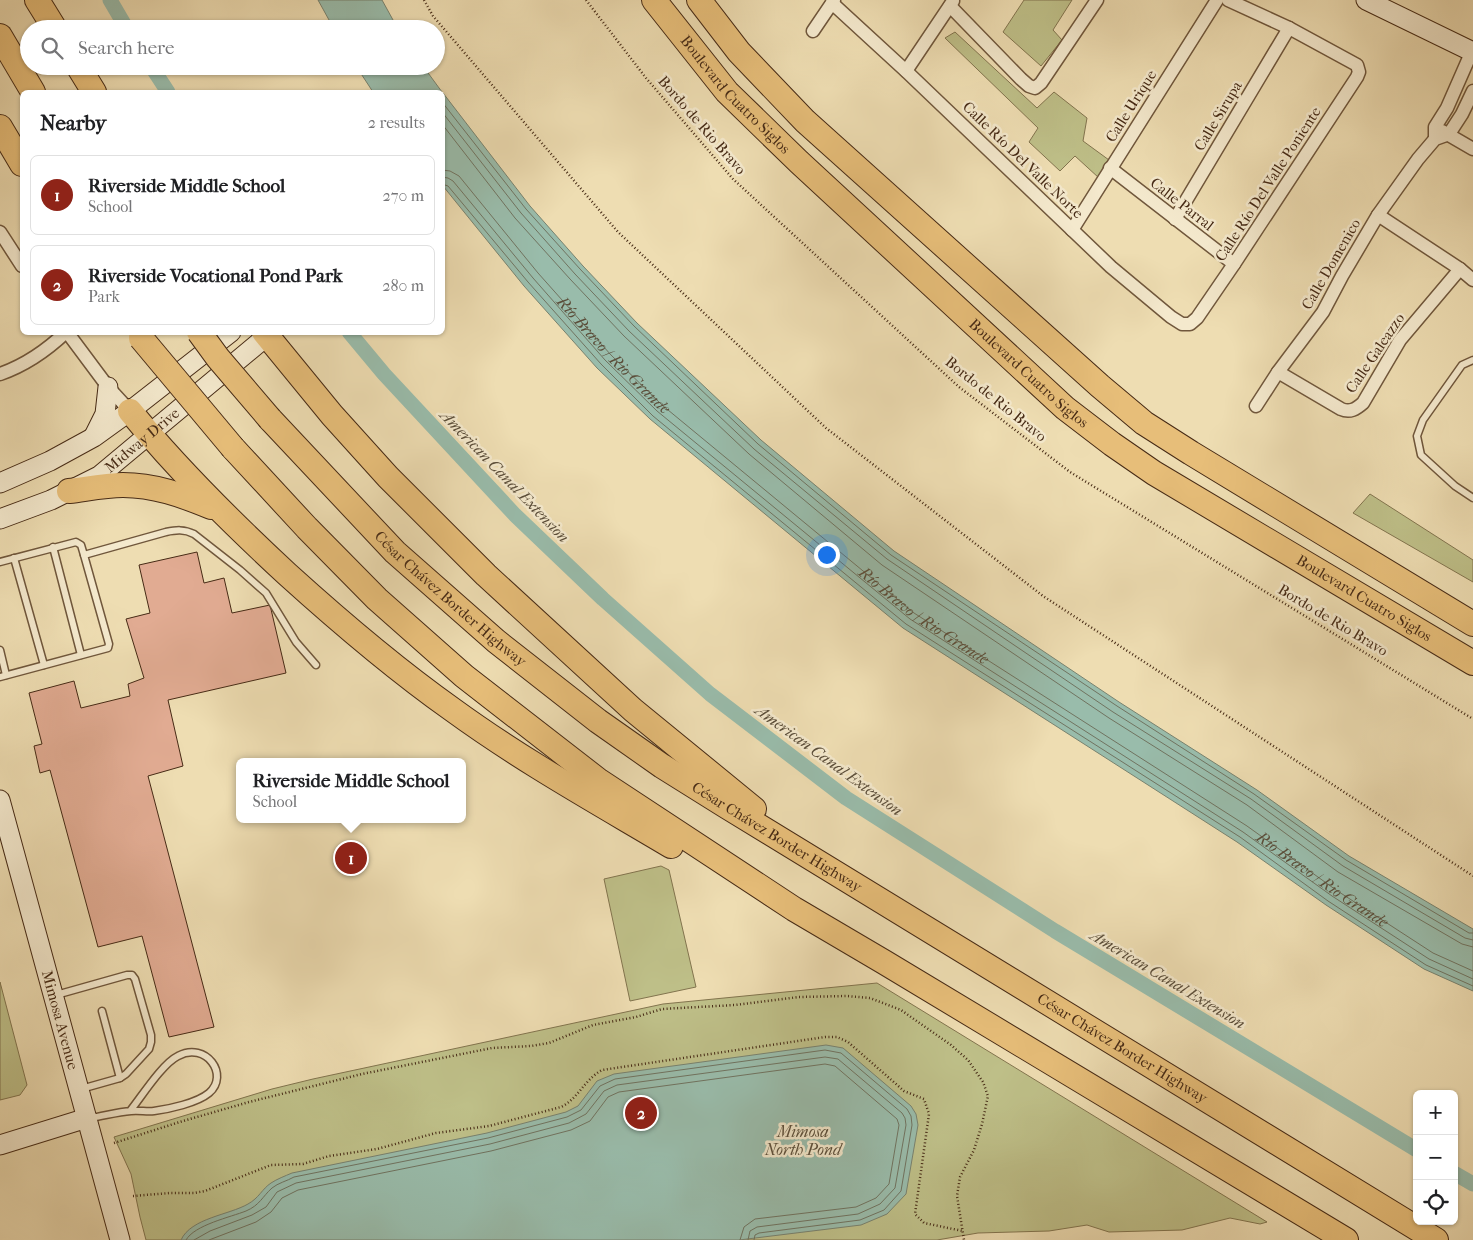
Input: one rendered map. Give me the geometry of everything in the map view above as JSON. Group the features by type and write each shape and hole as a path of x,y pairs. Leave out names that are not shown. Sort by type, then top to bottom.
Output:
{"highway":[{"path":"37,0 49,20"},
{"name":"Boulevard Cuatro Siglos","path":"654,0 727,92 799,162 1066,408 1112,444 1154,473 1473,662"},
{"name":"Boulevard Cuatro Siglos","path":"699,0 739,52 805,121 1100,386 1144,422 1191,453 1473,624"},
{"path":"0,36 20,70"},
{"path":"23,75 32,90"},
{"path":"84,75 93,90"},
{"path":"0,127 20,161"},
{"path":"139,335 233,448 307,528 377,599 464,676 598,780 794,909 1346,1240"},
{"name":"César Chávez Border Highway","path":"201,335 218,358 270,419 395,552 502,647 590,715 662,766 844,879 1436,1240"},
{"path":"267,335 332,415 388,477 568,652 633,710 844,879"},
{"path":"130,412 219,510 322,605 406,675 454,711 573,789 715,872 794,909"},
{"path":"69,491 122,485 144,486 178,493 219,510"}],"street":[{"path":"906,71 952,3 1021,79 1029,86 1035,88 1041,83 1097,0"},
{"name":"Calle Urique","path":"1072,230 1217,0"},
{"path":"1228,0 1289,28"},
{"path":"1366,0 1384,5 1473,52"},
{"name":"Calle Río Del Valle Norte","path":"813,31 833,2 1111,267 1171,317 1186,324 1190,324 1197,318"},
{"name":"Calle Río Del Valle Poniente","path":"1197,318 1359,72 1357,65 1289,28"},
{"name":"Calle Sirupa","path":"1175,219 1289,28"},
{"name":"Calle Domenico","path":"1256,406 1278,372 1324,312 1342,276 1378,215 1435,133 1473,52"},
{"path":"1448,134 1462,114 1473,91"},
{"path":"1435,133 1448,134 1473,149"},
{"name":"Calle Parral","path":"1110,168 1234,264"},
{"path":"1378,215 1460,269 1473,280"},
{"path":"0,232 20,263"},
{"name":"Calle Galeazzo","path":"1278,372 1341,409 1349,411 1356,409 1363,403 1400,340 1460,269"},
{"path":"0,374 24,364 41,354 63,335"},
{"path":"68,335 108,387 130,412"},
{"name":"Midway Drive","path":"0,483 50,461 94,437 130,412 226,335"},
{"name":"Midway Drive","path":"0,519 51,500 99,476 150,435 265,335"},
{"path":"94,437 105,414 108,387"},
{"name":"Mimosa Avenue","path":"0,800 120,1240"},
{"path":"0,1145 87,1118"}],"lane":[{"path":"1473,360 1462,365 1423,420 1417,436 1421,455 1455,486 1473,498"},
{"path":"84,555 166,532 188,531 240,570 266,593 296,642 316,665"},
{"path":"0,562 53,547 76,542 81,544 110,644 106,649 3,676 0,650"},
{"path":"53,547 81,656"},
{"path":"14,558 44,665"},
{"path":"54,996 127,975 135,979 151,1042 149,1049 120,1078 80,1090"},
{"path":"102,1011 120,1078"},
{"path":"87,1118 130,1111 155,1111 193,1102 210,1093 216,1081 216,1069 210,1059 199,1053 189,1052 178,1056 168,1063 130,1111"}],"path":[{"path":"424,0 436,20"},
{"name":"Bordo de Rio Bravo","path":"586,0 646,78 733,180 959,387 1070,472 1473,719"},
{"path":"445,30 618,232 826,428 1042,596 1473,876"},
{"path":"114,1143 249,1102 362,1074 492,1048 550,1043 593,1025 636,1017 662,1009 735,1005 799,997 847,996 870,998 901,1010 951,1046 968,1060 983,1082 988,1096 982,1124 974,1150 960,1177 957,1196 964,1240"},
{"path":"133,1196 205,1191 271,1165 302,1164 330,1156 377,1149 436,1133 489,1126 561,1107 568,1103 592,1075 602,1070 825,1037 837,1037 848,1042 904,1091 924,1099 929,1114 916,1214 924,1223 963,1231"}],"green space":[{"path":"1024,0 1072,0 1053,30 1062,40 1041,66 1003,32"},
{"path":"955,32 1037,108 1054,92 1087,118 1083,141 1109,160 1099,178 1075,156 1060,171 1029,142 1038,128 945,38"},
{"path":"1370,494 1473,560 1473,582 1353,513"},
{"path":"661,866 669,870 696,987 630,1001 604,879"},
{"path":"0,982 27,1085 20,1095 0,1100"},
{"path":"877,983 1267,1222 1260,1224 1230,1218 1182,1230 1109,1232 1087,1225 1049,1231 978,1233 937,1240 146,1240 131,1174 114,1137 272,1089 313,1079 663,1004"}],"water":[{"path":"318,0 382,0 393,20 329,20"},
{"path":"362,75 430,75 441,90 372,90"},
{"name":"Río Bravo / Rio Grande","path":"445,96 530,206 583,266 637,323 761,440 894,551 1119,702 1257,790 1349,856 1473,929 1473,991 1424,969 1326,905 1237,842 903,628 650,419 597,368 524,286 445,188"},
{"name":"Mimosa North Pond","path":"826,1045 843,1048 911,1106 916,1114 918,1125 906,1194 887,1214 861,1225 739,1240 181,1240 193,1227 248,1204 271,1183 292,1173 487,1133 566,1112 578,1106 597,1081 614,1074"}],"building":[{"path":"197,552 204,583 224,578 232,613 270,605 286,673 168,700 183,766 148,776 214,1027 169,1037 142,936 98,947 50,770 40,773 34,746 42,744 29,693 74,681 81,708 130,696 128,684 144,678 126,619 150,613 139,565"}],"waterway":[{"name":"American Canal Extension","path":"110,0 122,20"},
{"name":"American Canal Extension","path":"157,75 167,90"},
{"name":"American Canal Extension","path":"352,335 384,374 515,515 603,599 710,694 846,798 1055,931 1413,1148"},
{"name":"American Canal Extension","path":"1458,1175 1473,1184"}],"place":[{"name":"Riverside Middle School","path":"351,858"},
{"name":"Riverside Vocational Pond Park","path":"641,1113"}]}
